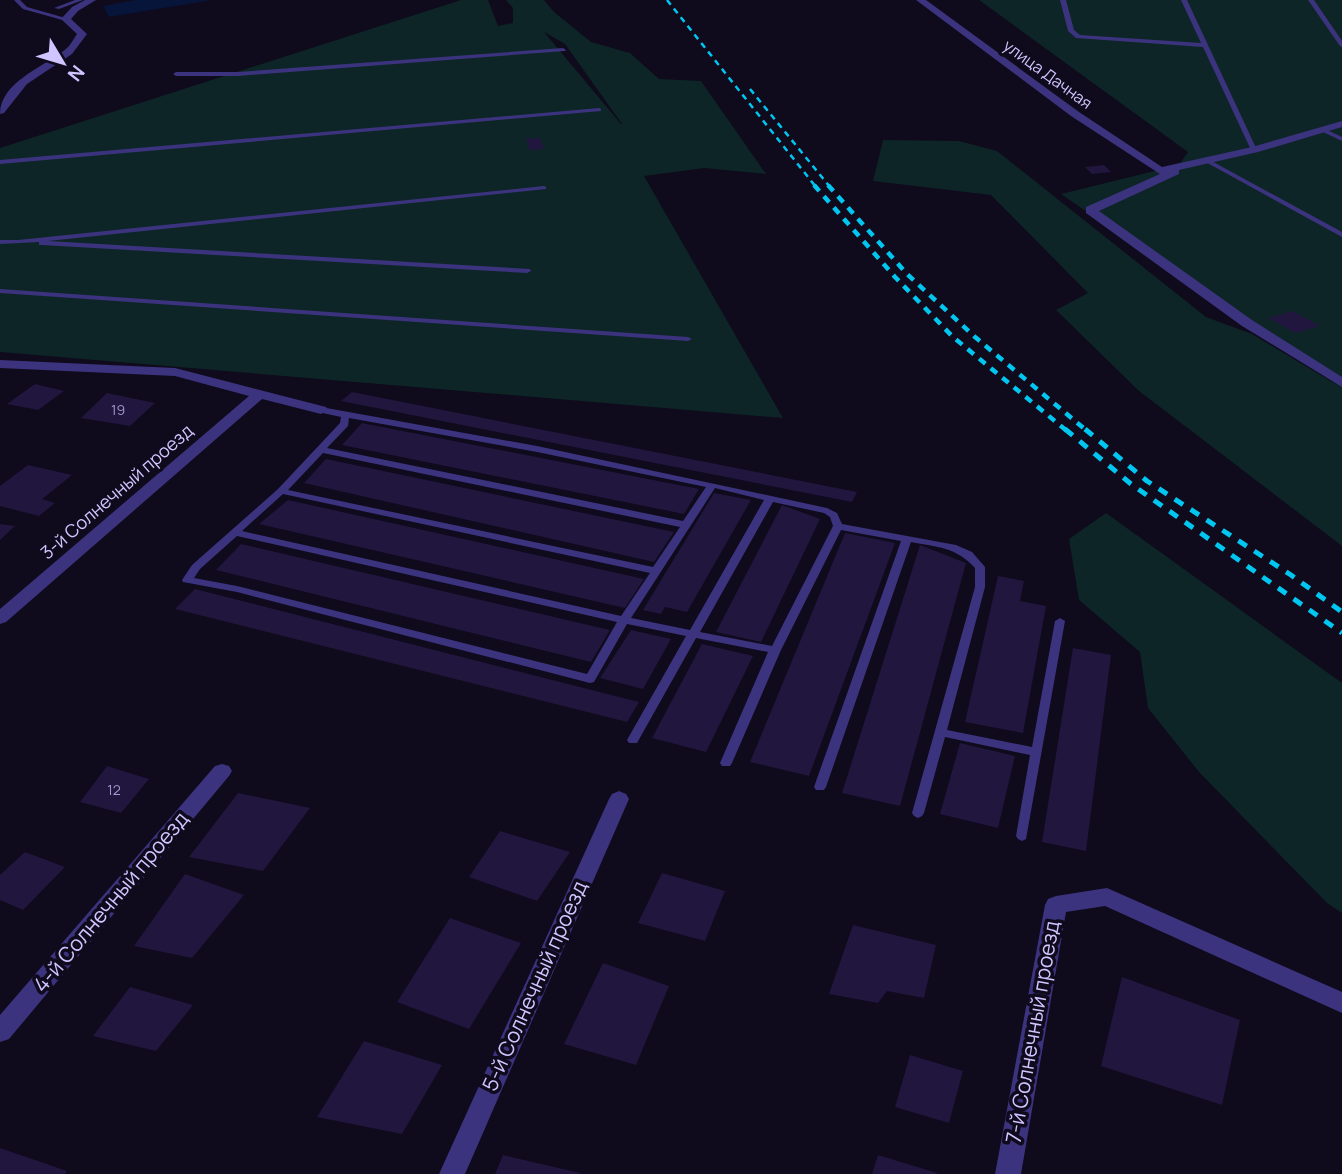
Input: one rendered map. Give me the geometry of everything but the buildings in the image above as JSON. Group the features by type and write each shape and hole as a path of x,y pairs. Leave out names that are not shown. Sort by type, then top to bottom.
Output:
{"street":[{"path":"0,111 23,82 69,52 82,34 66,19 75,9 92,0"},
{"name":"улица Дачная","path":"920,0 1075,114 1160,171 1204,159"},
{"path":"1342,124 1254,150 1204,159 1090,210 1247,323 1342,383"},
{"path":"0,364 175,372 321,410"},
{"name":"3-й Солнечный проезд","path":"0,618 258,395"},
{"name":"4-й Солнечный проезд","path":"0,1032 222,771"},
{"name":"5-й Солнечный проезд","path":"452,1174 619,799"},
{"name":"7-й Солнечный проезд","path":"1008,1174 1056,905 1107,897 1342,1003"}],"lane":[{"path":"17,0 24,8 66,19"},
{"path":"57,0 57,8"},
{"path":"44,13 80,0"},
{"path":"1063,0 1071,31 1078,37 1202,44"},
{"path":"1184,0 1202,44 1254,150"},
{"path":"1311,0 1342,46"},
{"path":"176,74 238,74 563,50"},
{"path":"0,162 599,110"},
{"path":"1325,131 1342,139"},
{"path":"1204,159 1342,235"},
{"path":"18,242 544,188"},
{"path":"0,242 527,271"},
{"path":"0,291 688,339"},
{"path":"321,410 537,449 770,498 831,513 838,526"},
{"path":"345,415 345,424 323,450 196,567 187,580 237,589 590,679 624,620 712,485"},
{"path":"323,450 687,524"},
{"path":"281,491 657,572"},
{"path":"633,740 770,498"},
{"path":"838,526 952,547 968,554 980,567 980,587 918,813"},
{"path":"726,763 775,650 838,526"},
{"path":"234,532 624,620 775,650"},
{"path":"820,786 907,539"},
{"path":"1022,836 1060,621"},
{"path":"939,732 1037,752"}],"green space":[{"path":"461,0 488,0 498,26 513,23 513,8 506,0 544,0 554,12 591,42 630,53 659,79 701,81 766,174 704,168 644,176 783,418 0,352 0,148","holes":["544,32 565,44 622,124"]},
{"path":"979,0 1342,0 1342,546 1139,391 1056,310 1088,293 991,195 873,181 883,140 959,141 997,151 1206,317 1252,334 1339,386 1061,194 1179,165 1188,152"},
{"path":"1106,513 1342,683 1342,913 1327,903 1199,772 1148,708 1140,652 1079,600 1069,539"}],"water":[{"path":"135,0 212,0 109,17 103,6"}],"railway":[{"path":"667,0 816,187"},
{"path":"750,89 830,187"},
{"path":"814,185 895,277 953,337 1067,431"},
{"path":"828,185 907,274 975,337 1087,431"},
{"path":"1065,429 1131,484 1342,633"},
{"path":"1085,429 1147,481 1291,575 1342,612"}]}
